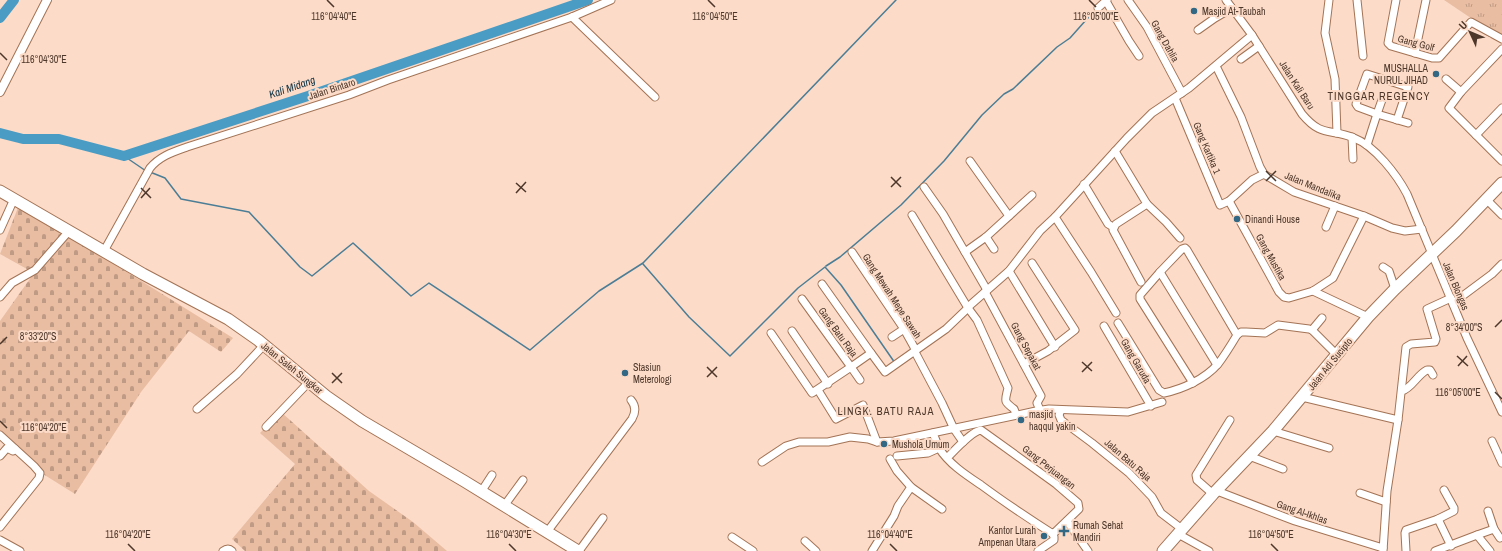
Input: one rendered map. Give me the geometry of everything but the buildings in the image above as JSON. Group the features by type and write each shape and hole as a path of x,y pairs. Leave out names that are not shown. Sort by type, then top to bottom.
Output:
{"highway":[{"name":"Jalan Adi Sucipto","path":"1163,551 1273,431 1368,317 1395,289 1432,255 1502,183"},
{"name":"Jalan Saleh Sungkar","path":"0,191 143,274 228,319 362,421 579,551"}],"street":[{"path":"0,92 47,0"},
{"name":"Jalan Bintaro","path":"104,251 149,171 155,162 163,156 349,95 388,80 572,17 611,0"},
{"path":"1098,8 1107,0 1139,56"},
{"name":"Gang Dahlia","path":"1128,0 1146,24 1182,93"},
{"name":"Jalan Kali Baru","path":"1226,0 1252,35 1302,114 1320,130 1352,137 1367,145 1397,176 1407,194 1432,255"},
{"path":"1329,0 1325,33 1335,79 1337,133"},
{"path":"1357,0 1363,56"},
{"name":"Gang Golf","path":"1396,0 1388,43 1391,46 1437,58 1442,56 1471,22 1502,39"},
{"path":"1415,53 1426,0"},
{"path":"1198,30 1214,18 1232,8"},
{"path":"572,17 655,97"},
{"path":"914,350 946,329 968,307 1009,271 1040,231 1055,217 1114,151 1152,113 1182,93 1252,35"},
{"path":"1241,59 1259,46"},
{"path":"1502,49 1461,92 1449,108 1502,161"},
{"path":"1216,66 1241,117 1264,174 1252,180 1229,201"},
{"path":"1397,120 1408,87 1367,74 1356,104 1358,107 1377,114 1397,120 1408,123"},
{"path":"1446,79 1461,92"},
{"path":"1367,145 1383,97"},
{"name":"Gang Kartika 1","path":"1175,98 1220,205 1229,201"},
{"path":"1476,136 1502,108"},
{"path":"1352,137 1353,159"},
{"path":"1114,151 1147,204 1163,218 1180,238"},
{"path":"970,161 1009,216"},
{"name":"Jalan Mandalika","path":"1264,174 1273,181 1290,189 1364,216 1392,228 1405,231 1422,229"},
{"path":"1084,184 1109,225 1113,227"},
{"name":"Gang Sepakat","path":"924,187 943,214 965,252 1041,396 1037,403 1040,410"},
{"path":"965,252 986,237 1032,195"},
{"path":"0,230 14,199"},
{"path":"1486,199 1502,216"},
{"name":"Gang Mustika","path":"1229,201 1279,292 1289,298 1313,291 1326,284 1336,275 1364,216"},
{"path":"1141,282 1138,274 1113,233 1113,227 1147,204"},
{"path":"1326,227 1335,206"},
{"path":"912,215 977,320 1008,388 1005,400 1007,404 1014,409 1016,414"},
{"path":"1055,217 1116,313"},
{"path":"0,297 12,283 35,270 69,231"},
{"path":"986,237 994,249"},
{"path":"1193,383 1140,299 1142,292 1182,249 1187,250 1237,335"},
{"name":"Gang Mewah Mepe Sawah","path":"852,252 904,329 954,429 963,442"},
{"name":"Jalan Blongas","path":"1432,255 1467,338 1502,412"},
{"path":"1024,364 1055,347 1074,332 1075,329 1032,263"},
{"path":"1452,301 1492,274 1502,264"},
{"path":"1382,267 1388,271 1395,289"},
{"path":"1009,271 1055,347"},
{"path":"1160,272 1217,365"},
{"path":"822,284 871,354"},
{"path":"1313,291 1368,317"},
{"name":"Gang Batu Raja","path":"802,299 851,367 871,354 885,372 914,350"},
{"name":"Gang Al-Ikhlas","path":"1215,493 1295,521 1383,549 1386,502 1402,391 1406,347 1408,345 1435,342 1436,340 1427,309 1452,301"},
{"path":"1312,330 1322,318"},
{"path":"1118,323 1162,392 1171,391 1193,383 1203,377 1217,365 1237,335 1241,332 1265,333 1278,325 1312,330 1337,355"},
{"name":"Gang Garuda","path":"1104,326 1151,406"},
{"path":"892,337 904,329"},
{"path":"792,331 828,384"},
{"path":"771,333 810,392 812,393 828,384 851,367 860,380"},
{"path":"197,409 237,374 264,345"},
{"path":"1402,391 1407,389 1418,375 1427,370 1430,370 1433,375"},
{"path":"266,427 309,382"},
{"path":"818,390 836,419 863,405 877,442"},
{"path":"1302,397 1398,420"},
{"path":"547,532 632,419 635,408 631,400"},
{"path":"762,462 786,446 799,442 828,442 850,436 877,442 894,441 1040,410 1128,412 1162,402"},
{"name":"Jalan Batu Raja","path":"1061,410 1059,415 1060,420 1092,443 1129,473 1152,497 1161,513 1180,532"},
{"path":"1215,493 1197,480 1196,475 1230,420"},
{"name":"Gang Perjuangan","path":"947,458 963,442 977,431 981,430 1056,484 1078,503 1079,509 1053,534 1055,538 1053,541 1038,551"},
{"path":"1273,431 1329,448"},
{"path":"933,433 939,448 947,458 994,494 1053,534"},
{"path":"0,436 39,471 40,475 0,527"},
{"path":"1492,441 1502,463"},
{"path":"0,456 7,448 13,451 15,449"},
{"path":"898,456 928,453 939,448"},
{"path":"1249,456 1283,469"},
{"path":"890,459 897,471 911,487 942,509"},
{"path":"481,492 492,475"},
{"path":"504,506 523,480"},
{"path":"872,551 894,516 898,506 911,487"},
{"path":"1406,551 1406,530 1438,519 1455,510 1444,490"},
{"path":"1360,494 1386,502"},
{"path":"1488,511 1494,529 1500,538"},
{"path":"579,551 603,518"},
{"path":"1438,519 1450,546"},
{"path":"1067,521 1088,551"},
{"path":"1435,551 1494,529"},
{"path":"1180,532 1209,551"},
{"path":"1477,535 1490,551"},
{"path":"732,537 753,551"},
{"path":"0,540 20,551"},
{"path":"805,541 816,551"},
{"path":"223,551 226,549 232,551"}],"green space":[{"path":"1444,0 1502,0 1502,39"},
{"path":"19,205 233,338 221,352 189,331 141,392 75,494 43,474 0,432 0,321 34,273 0,254"},
{"path":"281,412 369,491 413,522 447,551 245,551 232,539 295,464 260,433"}],"waterway":[{"path":"0,18 14,0"},
{"name":"Kali Midang","path":"0,133 23,139 59,139 124,156 308,96 588,0"},
{"path":"150,172 165,178 181,199 249,212 300,267 312,276 353,243 411,296 429,283 530,350 599,291 643,263 896,0"},
{"path":"826,266 840,257 901,205 944,161 982,115 1004,94 1013,89 1057,47 1070,38 1096,10"},
{"path":"124,156 146,171"},
{"path":"643,264 689,317 730,356 798,288 825,267 841,285 895,363"}],"place":[{"name":"Masjid At-Taubah","path":"1194,11"},
{"name":"MUSHALLA NURUL JIHAD","path":"1436,74"},
{"name":"Dinandi House","path":"1237,219"},
{"name":"Stasiun Meterologi","path":"625,373"},
{"name":"masjid haqqul yakin","path":"1021,420"},
{"name":"Mushola Umum","path":"884,444"},
{"name":"Rumah Sehat Mandiri","path":"1064,531"},
{"name":"Kantor Lurah Ampenan Utara","path":"1044,536"}],"district":[{"name":"TINGGAR REGENCY","path":"1379,96"},
{"name":"LINGK. BATU RAJA","path":"886,411"}]}
